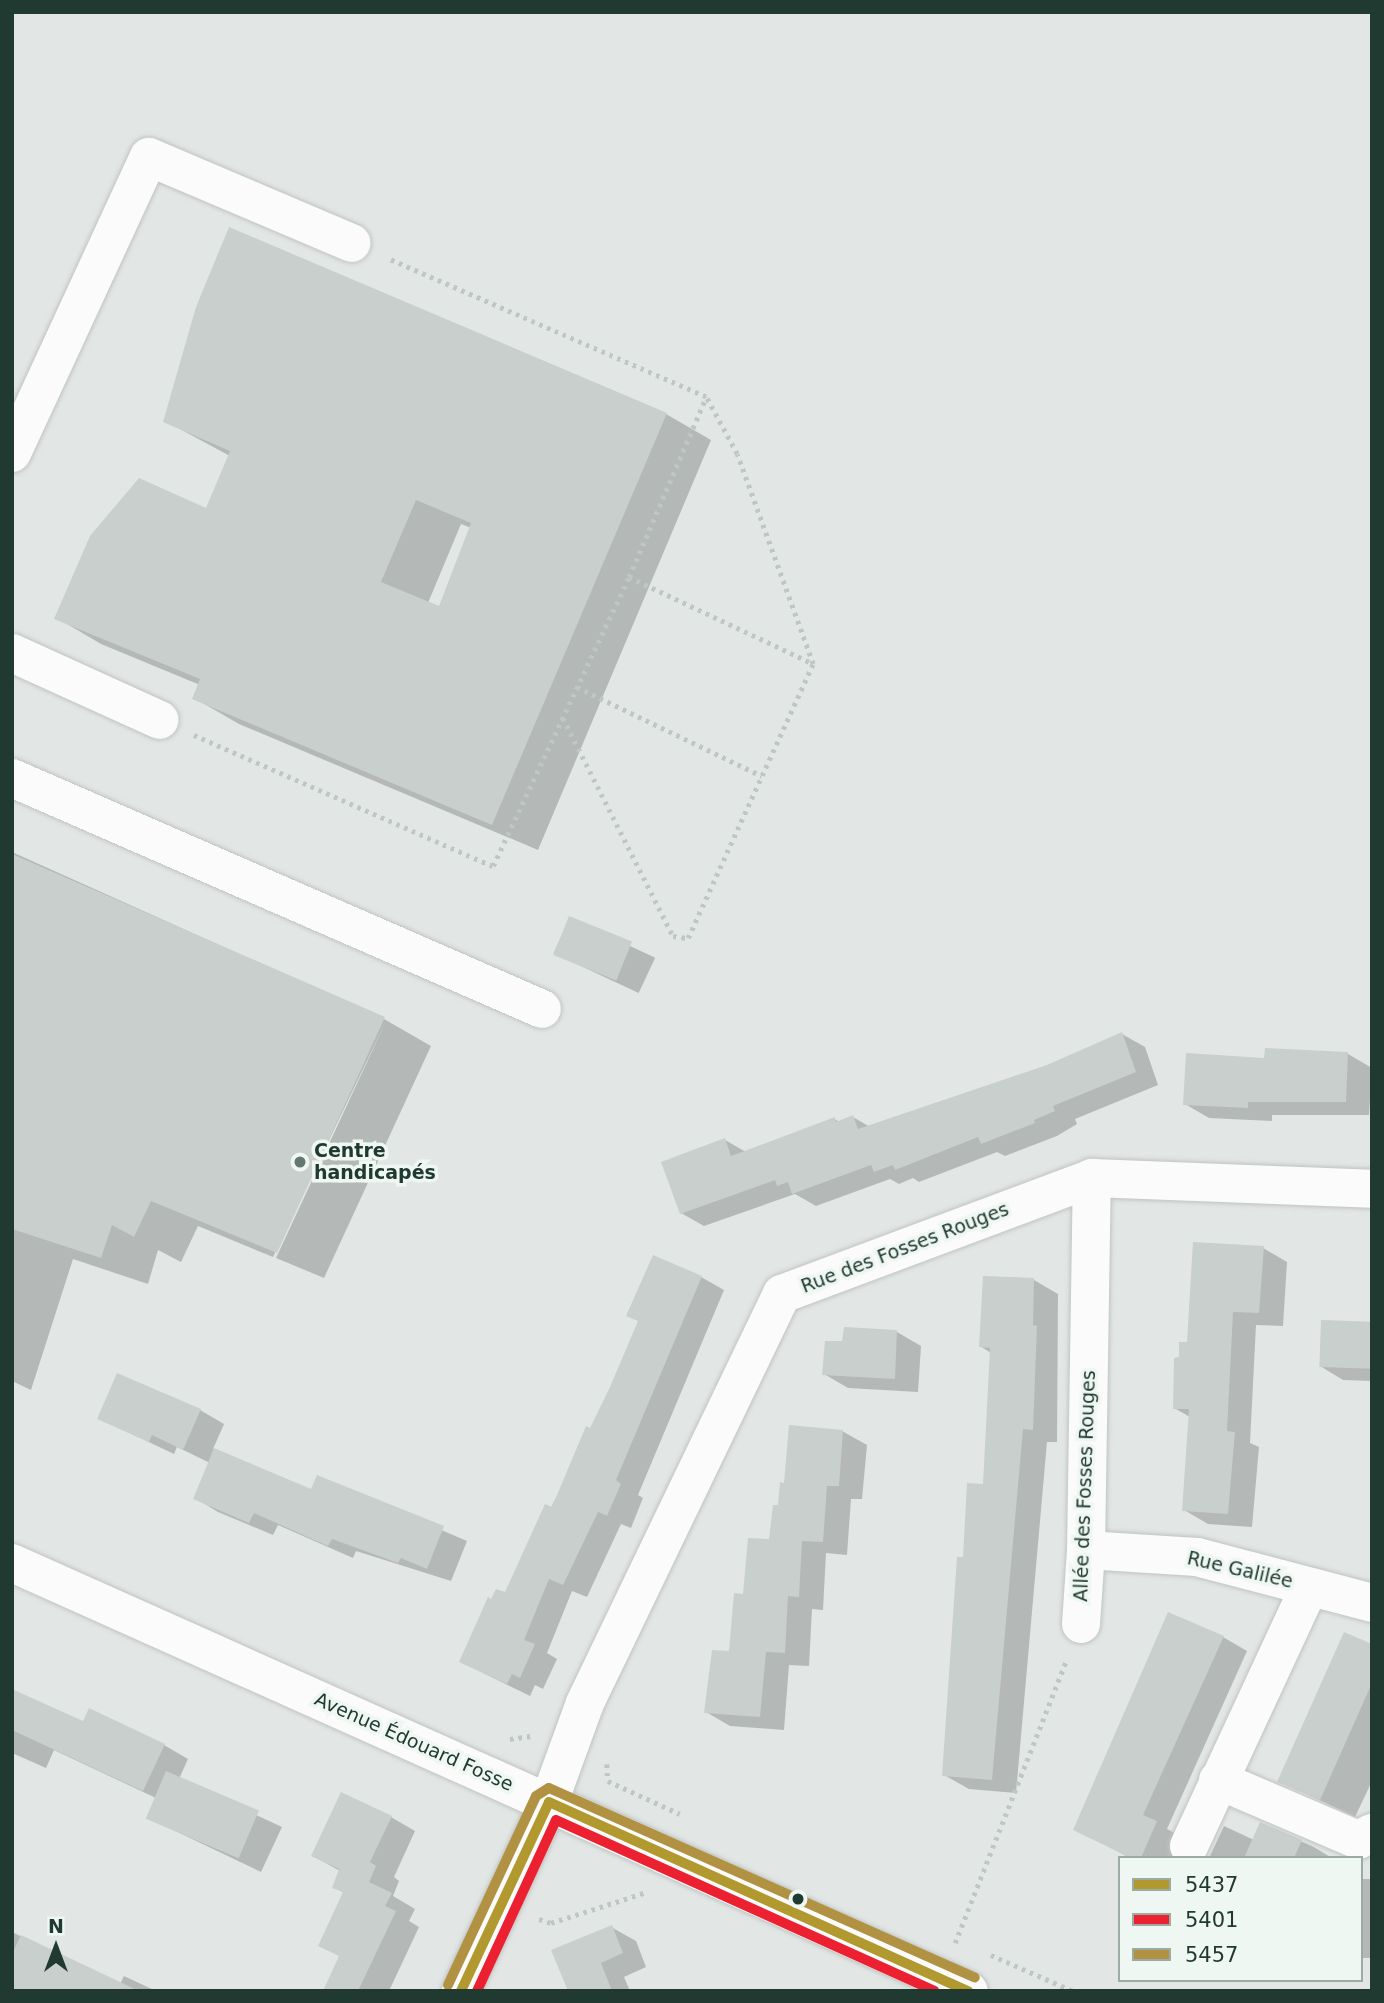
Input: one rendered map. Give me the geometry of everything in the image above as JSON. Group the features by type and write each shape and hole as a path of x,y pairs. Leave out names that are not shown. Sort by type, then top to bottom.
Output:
{"street":[{"path":"12,453 149,157 352,243"},
{"path":"12,653 160,720"},
{"path":"12,778 542,1009"},
{"name":"Rue des Fosses Rouges","path":"461,1991 549,1802 585,1703 782,1294 1092,1178 1372,1189"},
{"name":"Allée des Fosses Rouges","path":"1081,1624 1086,1550 1092,1178"},
{"name":"Rue Galilée","path":"1086,1550 1197,1557 1372,1603"},
{"name":"Avenue Édouard Fosse","path":"12,1563 954,1984"},
{"name":"Rue Galilée","path":"1189,1846 1309,1587"},
{"path":"1218,1780 1358,1840 1372,1833"}],"path":[{"path":"352,243 706,397 737,454 813,664 688,939 673,936 563,718"},
{"path":"160,720 493,866 629,577 706,397"},
{"path":"629,577 813,664"},
{"path":"577,687 762,776"},
{"name":"Allée des Fosses Rouges","path":"954,1984 957,1940 1081,1624"},
{"path":"530,1737 537,1731"},
{"path":"607,1756 608,1781 689,1819"},
{"path":"499,1906 551,1923 686,1884 693,1868"},
{"path":"944,1934 968,1945"},
{"path":"980,1950 1073,1991"}],"building":[{"path":"229,227 667,413 492,825 192,699 200,679 54,619 90,536 139,478 206,508 230,451 163,422 196,307","holes":["416,500 471,523 439,606 381,582"]},
{"path":"12,854 385,1017 277,1253 151,1201 134,1237 112,1225 101,1258 12,1229"},
{"path":"569,916 632,941 616,980 553,955"},
{"path":"1122,1032 1136,1072 1053,1106 1055,1111 1034,1120 1035,1123 981,1144 978,1137 895,1170 893,1165 874,1172 871,1165 792,1194 788,1182 777,1186 775,1180 680,1214 661,1162 725,1138 731,1156 835,1117 836,1122 853,1115 858,1129 1047,1065"},
{"path":"1265,1048 1348,1052 1346,1102 1248,1102 1248,1108 1183,1105 1186,1053 1264,1058"},
{"path":"1193,1242 1264,1246 1259,1313 1233,1312 1227,1431 1235,1432 1228,1514 1182,1511 1189,1409 1173,1409 1174,1358 1179,1357 1179,1342 1187,1342"},
{"path":"653,1255 702,1276 616,1480 621,1484 607,1516 598,1512 563,1585 549,1579 524,1640 535,1644 520,1678 512,1674 507,1684 459,1662 488,1597 491,1599 496,1589 505,1592 545,1504 552,1507 586,1426 590,1428 610,1387 638,1321 626,1316"},
{"path":"983,1276 1034,1278 1033,1325 1037,1326 1033,1430 1023,1429 992,1780 942,1776 957,1557 963,1557 967,1483 983,1484 990,1348 979,1347"},
{"path":"1321,1320 1372,1322 1370,1369 1319,1367"},
{"path":"844,1327 897,1330 895,1379 822,1375 825,1341 842,1341"},
{"path":"117,1373 201,1409 183,1450 152,1435 149,1442 97,1419"},
{"path":"789,1425 843,1430 839,1486 827,1486 823,1542 802,1541 799,1597 788,1596 785,1653 766,1652 760,1717 704,1713 712,1650 729,1651 734,1593 743,1594 748,1538 769,1539 773,1505 778,1505 780,1482 784,1483"},
{"path":"214,1448 311,1489 317,1475 444,1526 427,1569 401,1558 398,1563 332,1539 328,1546 254,1513 249,1523 193,1499"},
{"path":"1168,1612 1224,1636 1143,1815 1157,1821 1142,1856 1127,1856 1073,1830"},
{"path":"1344,1632 1372,1644 1372,1683 1320,1800 1277,1782"},
{"path":"12,1689 83,1721 89,1708 165,1744 143,1791 12,1730"},
{"path":"166,1771 259,1810 239,1858 146,1819"},
{"path":"341,1792 392,1816 370,1862 376,1866 369,1882 392,1893 385,1906 396,1911 358,1991 323,1991 339,1956 318,1946 343,1892 332,1888 339,1869 311,1856"},
{"path":"1260,1822 1302,1840 1295,1856 1245,1856"},
{"path":"612,1925 623,1953 601,1963 612,1991 568,1991 551,1950"},
{"path":"21,1935 139,1991 12,1991 12,1954"}],"transit line":[{"name":"5457","path":"448,1985 536,1796 549,1788 975,1978"},
{"name":"5437","path":"549,1802 968,1991"},
{"name":"5437","path":"461,1991 549,1802"},
{"name":"5401","path":"477,1991 556,1820 934,1991"}],"place":[{"name":"Centre handicapés","path":"300,1162"}]}
